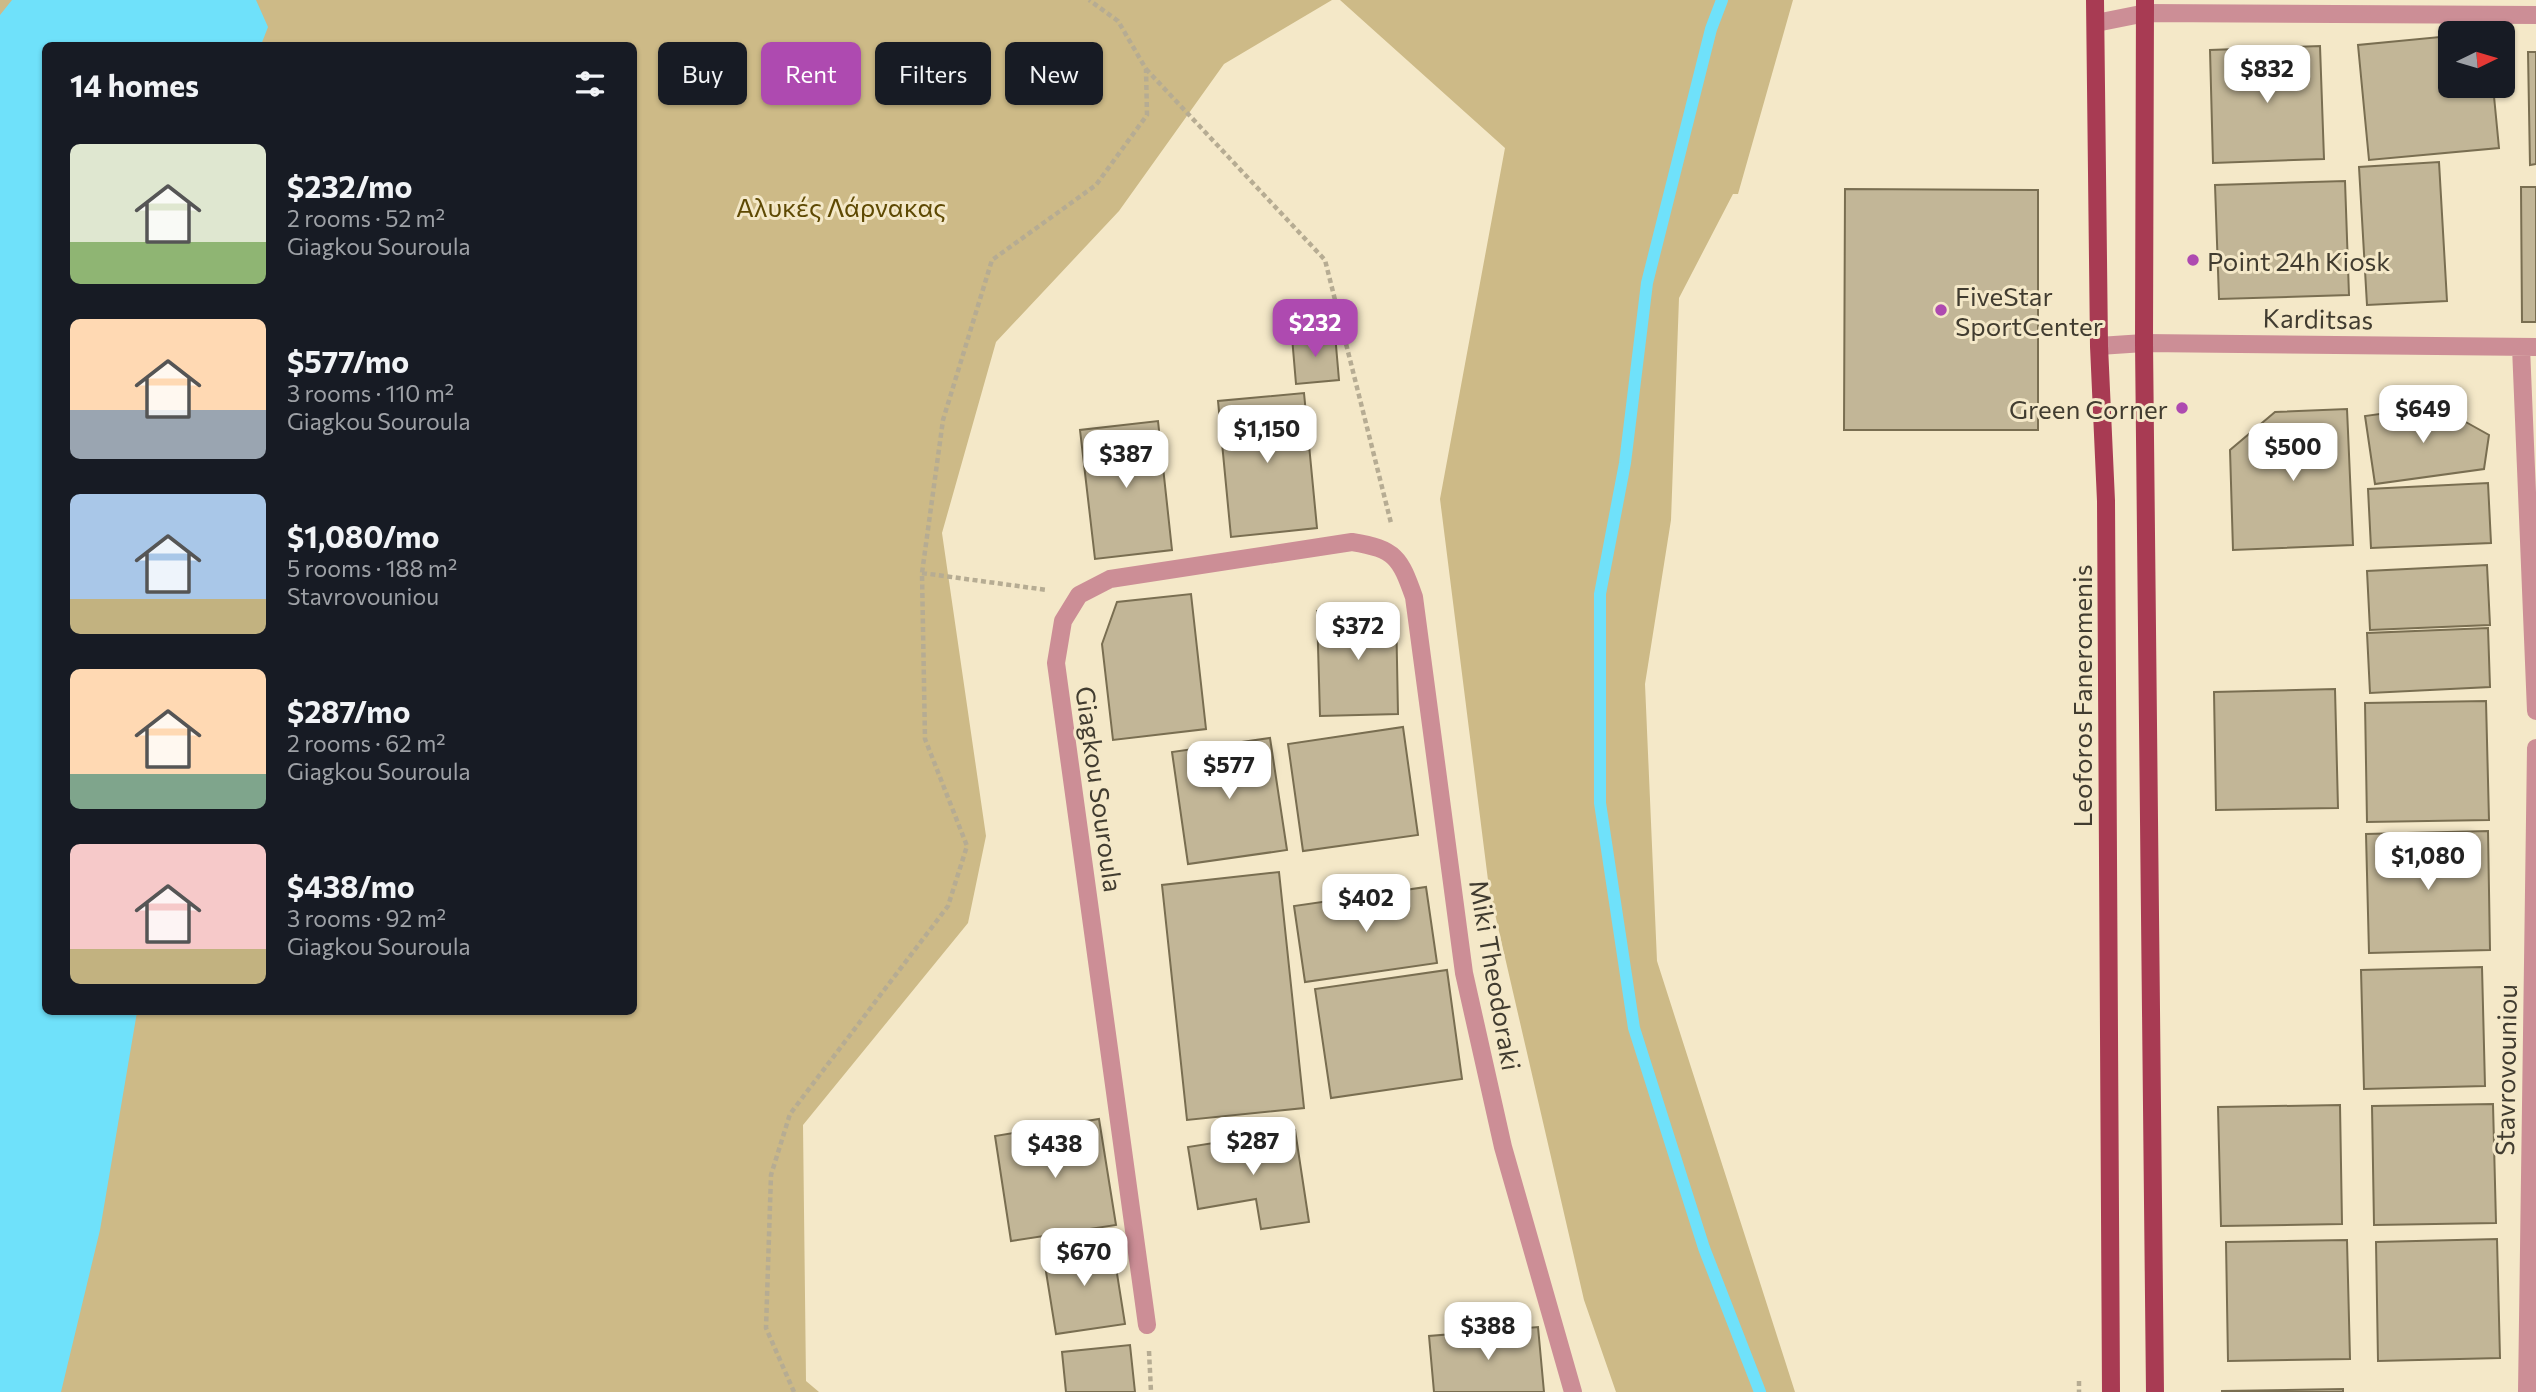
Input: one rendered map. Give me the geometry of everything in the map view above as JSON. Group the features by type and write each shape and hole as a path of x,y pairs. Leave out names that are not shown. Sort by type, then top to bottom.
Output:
{"main road":[{"name":"Leoforos Faneromenis","path":"2095,0 2099,346 2106,500 2111,1392"},
{"path":"2146,6 2144,343 2155,1392"}],"street":[{"path":"2096,23 2146,6 2536,15"},
{"name":"Karditsas","path":"2099,346 2144,343 2528,347"},
{"path":"2528,347 2536,711"},
{"path":"1079,595 1110,579 1352,542 1376,545 1401,561"},
{"name":"Miki Theodoraki","path":"1401,561 1414,597 1464,973 1503,1147 1573,1392"},
{"name":"Giagkou Souroula","path":"1079,595 1063,621 1056,663 1147,1325"},
{"name":"Stavrovouniou","path":"2527,1392 2536,748"}],"path":[{"path":"1089,0 1118,21 1146,69 1325,260 1401,561"},
{"path":"794,1392 766,1328 771,1175 786,1126 790,1114 948,906 968,846 925,739 922,573 943,420 992,260 1096,185 1147,116 1146,69"},
{"path":"922,573 1079,595"},
{"path":"1147,1325 1151,1392"}],"green space":[{"name":"Αλυκές Λάρνακας","path":"0,0 1332,0 1224,64 1119,211 996,342 942,533 986,836 968,923 803,1125 806,1381 819,1392 0,1392"},
{"path":"1340,0 1793,0 1738,194 1733,194 1679,298 1671,520 1645,684 1657,961 1795,1392 1616,1392 1584,1300 1489,888 1440,499 1505,148"}],"water":[{"path":"12,0 256,0 268,27 262,42 42,42 42,1015 136,1015 100,1230 61,1392 0,1392 0,15"}],"building":[{"path":"2438,37 2438,98 2494,98 2499,148 2369,160 2358,45"},
{"path":"2320,46 2324,159 2213,163 2210,50"},
{"path":"2528,52 2536,52 2536,164 2530,165"},
{"path":"2439,162 2447,301 2367,305 2359,167"},
{"path":"2345,181 2349,295 2219,299 2215,185"},
{"path":"2521,187 2536,187 2536,322 2522,322"},
{"name":"FiveStar SportCenter","path":"1845,189 2038,190 2038,430 1844,430"},
{"path":"1335,334 1339,380 1296,384 1292,337"},
{"path":"1304,393 1317,528 1231,537 1218,401"},
{"path":"2437,406 2489,435 2484,469 2375,484 2365,416"},
{"path":"2347,409 2353,545 2233,550 2230,450 2275,412"},
{"path":"1158,421 1172,550 1095,559 1080,430"},
{"path":"2488,483 2491,543 2371,548 2368,489"},
{"path":"2487,565 2490,625 2370,630 2367,571"},
{"path":"1191,594 1206,729 1113,740 1102,644 1117,602"},
{"path":"1396,609 1398,714 1320,716 1317,611"},
{"path":"2488,628 2490,687 2370,693 2367,633"},
{"path":"2335,689 2338,808 2216,810 2214,692"},
{"path":"2486,701 2489,820 2367,822 2365,703"},
{"path":"1403,727 1418,835 1303,851 1288,744"},
{"path":"1270,738 1287,850 1188,864 1172,752"},
{"path":"2488,831 2490,950 2369,953 2366,834"},
{"path":"1279,872 1304,1108 1187,1120 1162,885"},
{"path":"1426,887 1437,963 1305,982 1294,906"},
{"path":"2482,967 2485,1086 2364,1089 2361,970"},
{"path":"1447,970 1462,1079 1331,1098 1315,989"},
{"path":"2493,1104 2496,1223 2374,1225 2372,1106"},
{"path":"2340,1105 2342,1224 2221,1226 2218,1107"},
{"path":"1099,1119 1116,1225 1011,1241 995,1136"},
{"path":"1295,1130 1309,1222 1261,1229 1256,1199 1198,1209 1188,1147"},
{"path":"2497,1239 2500,1358 2378,1361 2376,1242"},
{"path":"2347,1240 2350,1359 2228,1361 2226,1242"},
{"path":"1112,1242 1125,1324 1056,1334 1043,1253"},
{"path":"1538,1327 1544,1392 1434,1392 1429,1336"},
{"path":"1130,1345 1135,1392 1066,1392 1062,1352"},
{"path":"2343,1389 2343,1392 2222,1392 2222,1391"}],"waterway":[{"path":"1722,0 1711,29 1647,283 1625,463 1600,594 1600,803 1634,1028 1704,1248 1760,1392"}],"place":[{"name":"Point 24h Kiosk","path":"2193,260"},
{"name":"FiveStar SportCenter","path":"1941,310"},
{"name":"Green Corner","path":"2182,408"}]}
